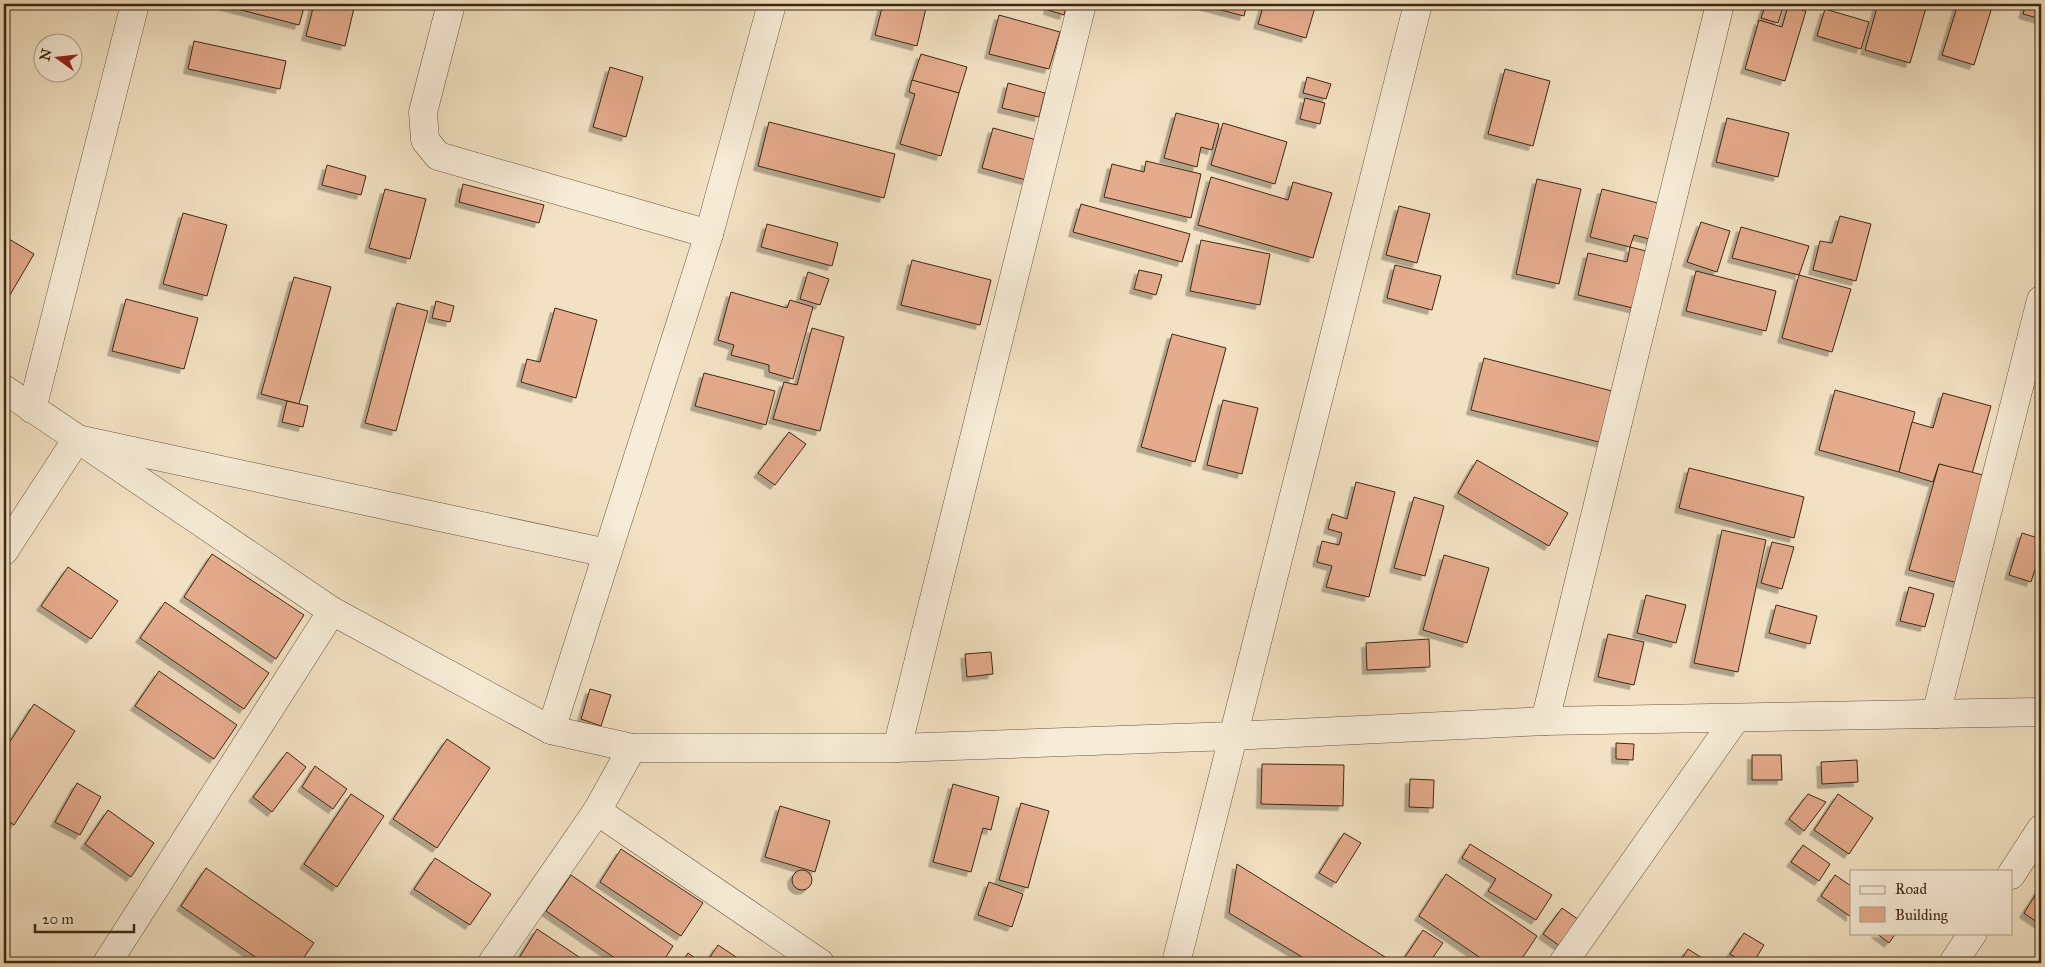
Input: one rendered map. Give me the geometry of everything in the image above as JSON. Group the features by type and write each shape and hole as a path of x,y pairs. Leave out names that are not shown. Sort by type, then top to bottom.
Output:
{"street":[{"path":"32,409 135,4"},
{"path":"451,4 423,112 425,140 438,156 709,234"},
{"path":"551,730 709,234 772,4"},
{"path":"897,748 1082,4"},
{"path":"1176,963 1418,4"},
{"path":"1545,721 1720,4"},
{"path":"1936,714 2041,300"},
{"path":"4,389 332,611 551,730 632,748 897,748 1232,736 1545,721 2041,712"},
{"path":"77,439 607,553"},
{"path":"4,551 77,439"},
{"path":"107,963 332,611"},
{"path":"1563,963 1736,718"},
{"path":"492,963 597,811 632,748"},
{"path":"597,811 820,963"},
{"path":"2012,873 2041,829"},
{"path":"1953,963 1972,934"}],"building":[{"path":"218,4 305,4 299,25"},
{"path":"314,4 355,4 345,46 306,36"},
{"path":"883,4 927,4 917,46 875,35"},
{"path":"1049,4 1067,4 1064,15 1048,10"},
{"path":"1198,4 1247,4 1244,16"},
{"path":"1264,4 1316,4 1306,38 1258,24"},
{"path":"1766,4 1784,4 1778,23 1761,18"},
{"path":"1878,4 1912,4 1926,8 1910,63 1865,50"},
{"path":"1958,4 1993,4 1974,65 1942,55"},
{"path":"2026,4 2041,4 2041,19 2023,14"},
{"path":"1788,6 1806,11 1785,81 1745,69 1759,20 1782,27"},
{"path":"1825,9 1869,22 1861,49 1817,36"},
{"path":"999,15 1060,32 1049,69 989,54"},
{"path":"194,41 286,61 280,89 188,69"},
{"path":"921,54 967,67 959,93 912,81"},
{"path":"610,67 643,77 626,137 593,127"},
{"path":"1505,69 1550,81 1533,146 1488,134"},
{"path":"1307,77 1331,84 1326,99 1303,93"},
{"path":"912,80 959,93 941,156 900,144 915,94 909,92"},
{"path":"1008,83 1045,93 1039,117 1002,108"},
{"path":"1305,98 1325,103 1320,124 1300,119"},
{"path":"1176,113 1219,124 1212,150 1201,147 1197,167 1164,158"},
{"path":"1727,118 1789,133 1778,177 1716,162"},
{"path":"769,122 895,154 884,198 758,166"},
{"path":"1223,123 1287,142 1275,184 1211,165"},
{"path":"993,128 1037,140 1026,180 982,168"},
{"path":"1146,161 1201,174 1191,218 1104,197 1112,164 1144,172"},
{"path":"327,165 366,176 361,195 322,185"},
{"path":"1211,177 1288,200 1293,182 1332,193 1313,258 1198,225"},
{"path":"1537,179 1581,189 1559,284 1516,274"},
{"path":"463,184 544,205 539,223 459,202"},
{"path":"385,189 426,199 410,259 369,248"},
{"path":"1602,189 1662,204 1653,240 1634,235 1630,247 1590,237"},
{"path":"1081,204 1190,234 1182,262 1073,232"},
{"path":"1399,206 1430,214 1417,263 1386,255"},
{"path":"183,213 227,225 207,296 163,284"},
{"path":"1840,216 1871,224 1856,281 1813,270 1820,241 1832,243"},
{"path":"1701,222 1730,231 1717,272 1687,262"},
{"path":"767,224 838,243 832,266 761,247"},
{"path":"1741,227 1809,246 1799,275 1732,258"},
{"path":"4,236 34,254 4,305"},
{"path":"1201,240 1270,254 1260,305 1190,291"},
{"path":"1630,247 1650,252 1637,309 1578,295 1588,253 1627,262"},
{"path":"912,260 991,280 980,325 901,305"},
{"path":"1395,265 1441,276 1432,310 1387,298"},
{"path":"1139,270 1162,275 1156,295 1134,289"},
{"path":"1696,271 1776,291 1766,331 1686,311"},
{"path":"808,272 829,279 820,305 800,299"},
{"path":"1799,275 1851,289 1832,352 1782,338"},
{"path":"294,277 331,287 299,404 261,394"},
{"path":"731,292 787,308 790,300 813,307 793,379 769,372 769,365 731,355 734,345 718,340"},
{"path":"126,299 198,318 184,369 112,351"},
{"path":"436,301 454,306 450,322 432,318"},
{"path":"397,303 428,311 396,431 365,423"},
{"path":"555,308 597,320 576,398 521,382 527,359 540,362"},
{"path":"812,328 844,337 820,431 773,419 784,382 797,385"},
{"path":"1172,334 1226,348 1195,462 1141,447"},
{"path":"1484,358 1616,392 1603,443 1471,410"},
{"path":"704,373 775,391 766,425 695,406"},
{"path":"1835,390 1915,412 1899,472 1819,450"},
{"path":"1943,393 1991,406 1972,474 1939,464 1933,482 1899,472 1912,422 1933,428"},
{"path":"1223,400 1258,408 1242,474 1207,465"},
{"path":"287,401 308,406 303,427 282,422"},
{"path":"789,432 806,444 775,485 758,473"},
{"path":"1477,460 1568,513 1549,546 1458,493"},
{"path":"1939,464 1987,476 1958,583 1909,570"},
{"path":"1689,468 1804,497 1794,538 1679,508"},
{"path":"1356,482 1395,492 1369,597 1326,587 1332,566 1317,562 1322,541 1339,545 1342,533 1328,529 1332,514 1347,519"},
{"path":"1414,497 1444,506 1425,576 1394,568"},
{"path":"1722,530 1766,540 1738,672 1694,663"},
{"path":"2022,533 2041,539 2041,551 2031,582 2009,575"},
{"path":"1772,542 1794,547 1782,589 1761,583"},
{"path":"212,554 304,615 276,659 184,597"},
{"path":"1444,555 1489,568 1467,643 1423,630"},
{"path":"68,567 118,601 91,639 41,606"},
{"path":"1909,587 1934,594 1925,627 1900,621"},
{"path":"1646,595 1686,605 1676,643 1637,633"},
{"path":"165,602 269,673 244,709 140,638"},
{"path":"1776,605 1817,616 1810,644 1769,633"},
{"path":"1608,634 1644,642 1634,685 1598,677"},
{"path":"1429,639 1430,667 1367,670 1366,643"},
{"path":"991,652 993,674 967,677 965,654"},
{"path":"159,671 237,725 214,759 135,706"},
{"path":"590,689 611,695 601,726 581,719"},
{"path":"34,704 75,731 14,825 4,818 4,751"},
{"path":"447,739 490,768 437,848 393,819"},
{"path":"1616,743 1634,744 1633,760 1616,759"},
{"path":"287,752 306,767 272,812 253,797"},
{"path":"1752,755 1781,755 1782,780 1752,780"},
{"path":"1857,760 1858,782 1822,784 1821,762"},
{"path":"1262,764 1344,765 1343,806 1261,804"},
{"path":"315,766 347,789 333,809 302,787"},
{"path":"1410,779 1434,780 1433,808 1409,807"},
{"path":"77,783 101,797 80,835 55,822"},
{"path":"953,784 999,797 991,830 983,828 971,872 933,862"},
{"path":"351,794 384,816 337,887 304,864"},
{"path":"1808,794 1826,802 1804,831 1789,819"},
{"path":"1838,794 1873,818 1849,854 1814,830"},
{"path":"1021,803 1049,811 1028,888 999,880"},
{"path":"780,806 830,821 815,872 765,857"},
{"path":"108,810 154,843 131,877 85,844"},
{"path":"1344,833 1361,843 1336,883 1319,873"},
{"path":"1470,844 1552,895 1536,920 1488,891 1496,879 1462,858"},
{"path":"1803,845 1830,864 1819,881 1791,862"},
{"path":"621,849 703,903 681,936 600,882"},
{"path":"435,858 491,894 470,925 414,889"},
{"path":"1237,864 1393,962 1312,963 1229,913"},
{"path":"206,868 314,943 300,963 264,963 181,906"},
{"path":"802,870 809,873 812,880 809,887 802,890 795,887 792,880 795,873"},
{"path":"1446,874 1537,936 1519,963 1488,963 1419,916"},
{"path":"571,875 673,946 662,963 622,963 546,911"},
{"path":"1835,875 1850,885 1850,916 1821,896"},
{"path":"989,882 1023,894 1012,927 978,915"},
{"path":"2041,886 2041,925 2024,913"},
{"path":"1562,908 1579,920 1560,946 1543,934"},
{"path":"537,929 588,963 516,963"},
{"path":"1423,930 1443,943 1429,963 1401,963"},
{"path":"1744,933 1764,945 1753,963 1744,963 1730,954"},
{"path":"1877,934 1895,934 1889,943"},
{"path":"718,945 745,963 706,963"},
{"path":"1688,949 1710,963 1679,963"},
{"path":"688,953 702,963 681,963"}]}
